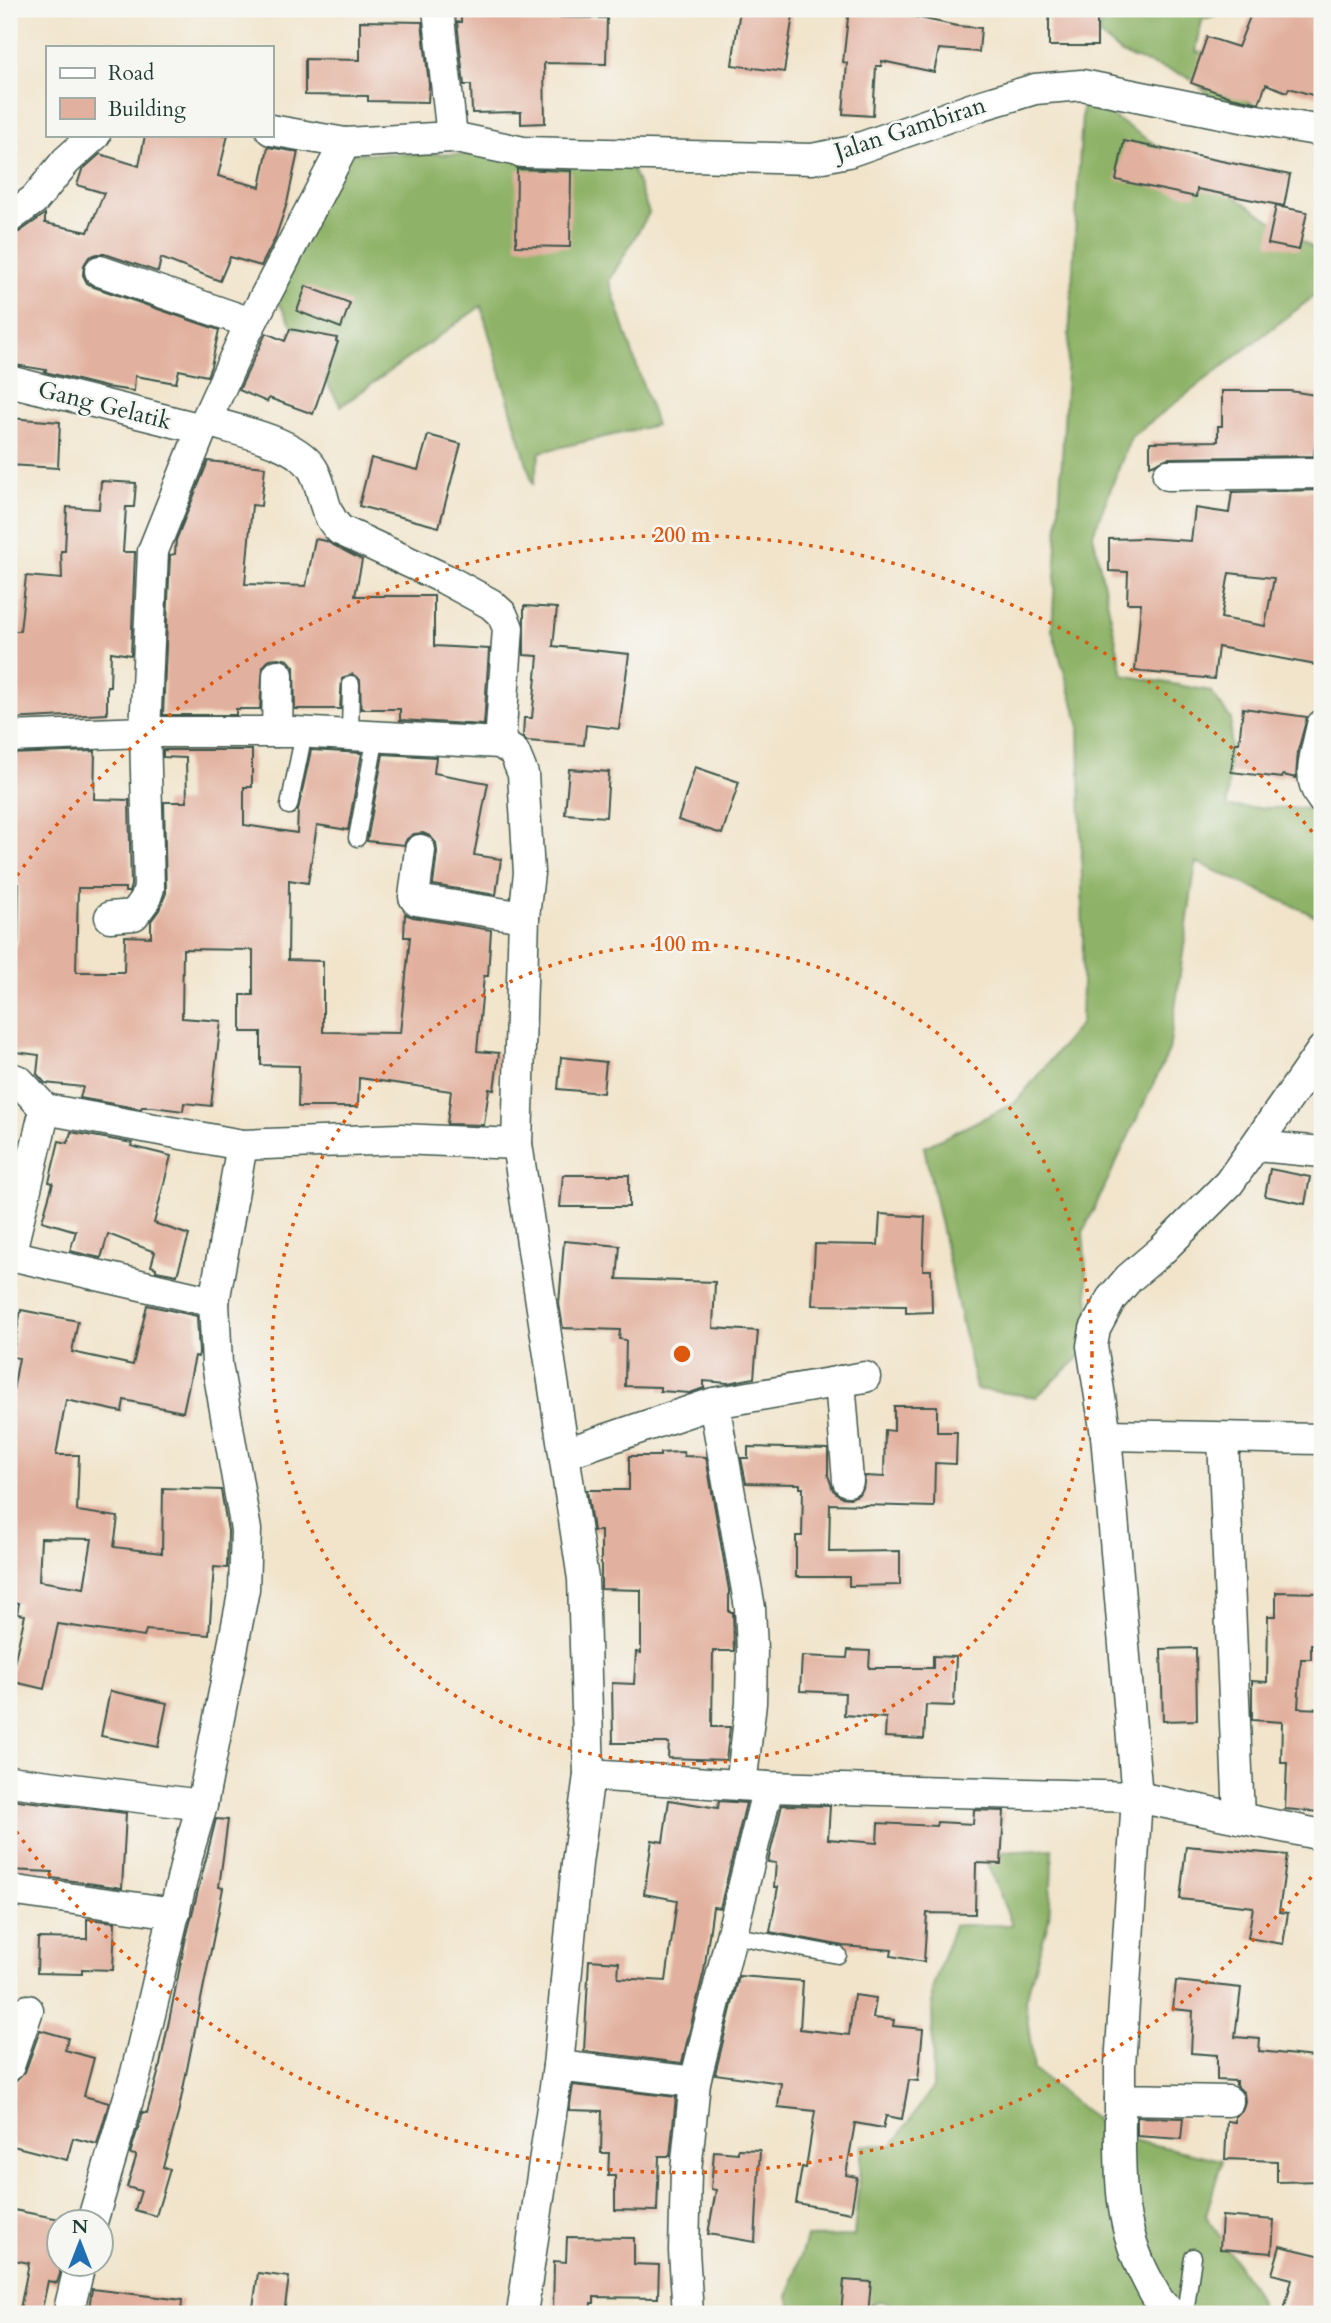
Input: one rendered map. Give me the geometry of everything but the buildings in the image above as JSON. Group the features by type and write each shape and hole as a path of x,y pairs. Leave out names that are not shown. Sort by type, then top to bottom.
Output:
{"street":[{"path":"438,9 452,137"},
{"name":"Jalan Gambiran","path":"273,130 345,143 452,137 523,152 812,159 848,152 982,104 1035,89 1082,85 1251,120 1322,131"},
{"path":"9,218 35,199 66,161 94,136"},
{"path":"110,917 134,915 145,900 149,888 145,732 153,551 204,425 251,323 345,143"},
{"path":"100,271 251,323"},
{"name":"Gang Gelatik","path":"9,381 204,425 287,447 307,459 315,472 325,509 340,530 445,579 491,604 502,614 508,628 500,743"},
{"path":"1168,475 1322,474"},
{"path":"278,676 291,732"},
{"path":"1322,725 1313,766 1314,789 1322,799"},
{"path":"9,737 145,732 291,732 500,743 514,752 523,774 529,873 524,917 517,1144 583,1579 589,1775 577,1863 558,2066 522,2314"},
{"path":"421,850 415,900 524,917"},
{"path":"1175,2314 1162,2305 1153,2291 1125,2226 1120,2186 1121,2052 1137,1797 1106,1435 1093,1346 1095,1329 1111,1300 1129,1278 1162,1250 1228,1182 1322,1050"},
{"path":"9,1077 19,1081 45,1109 242,1145 400,1139 517,1144"},
{"path":"45,1109 9,1258 214,1302"},
{"path":"96,2208 136,2073 202,1805 244,1590 246,1530 217,1364 214,1302 242,1145"},
{"path":"1256,1146 1322,1152"},
{"path":"566,1453 714,1403 853,1379 848,1481"},
{"path":"688,2314 684,2251 686,2171 695,2082 731,1935 754,1786 750,1608 714,1403"},
{"path":"1106,1435 1322,1439"},
{"path":"1223,1438 1239,1818"},
{"path":"589,1775 754,1786 1137,1797 1322,1835"},
{"path":"9,1781 202,1805"},
{"path":"9,1890 175,1913"},
{"path":"9,2066 28,2010"},
{"path":"558,2066 695,2082"},
{"path":"1121,2099 1228,2101"},
{"path":"68,2314 76,2278"}],"lane":[{"path":"351,684 363,736 357,838"},
{"path":"289,806 291,732"},
{"path":"731,1935 838,1955"},
{"path":"1185,2314 1193,2256"}],"green space":[{"path":"1100,9 1232,9 1202,20 1196,52 1222,55 1231,91 1263,110 1224,109 1189,77 1122,54 1099,35"},
{"path":"1083,97 1322,254 1322,290 1131,437 1093,534 1123,675 1210,691 1231,719 1227,807 1322,809 1322,919 1196,862 1169,1051 1083,1232 1092,1346 1036,1397 976,1389 924,1147 1015,1103 1081,1023 1083,939 1079,723 1052,630"},
{"path":"341,153 628,157 649,213 609,281 656,425 540,452 533,485 481,306 341,406 269,287"},
{"path":"1053,1849 1049,1919 1025,2001 1034,2070 1118,2137 1222,2160 1206,2215 1254,2290 1264,2314 906,2314 882,2301 859,2309 857,2314 794,2314 788,2297 806,2237 854,2236 862,2145 893,2145 933,2087 932,1990 954,1925 1012,1925 983,1853"}]}
